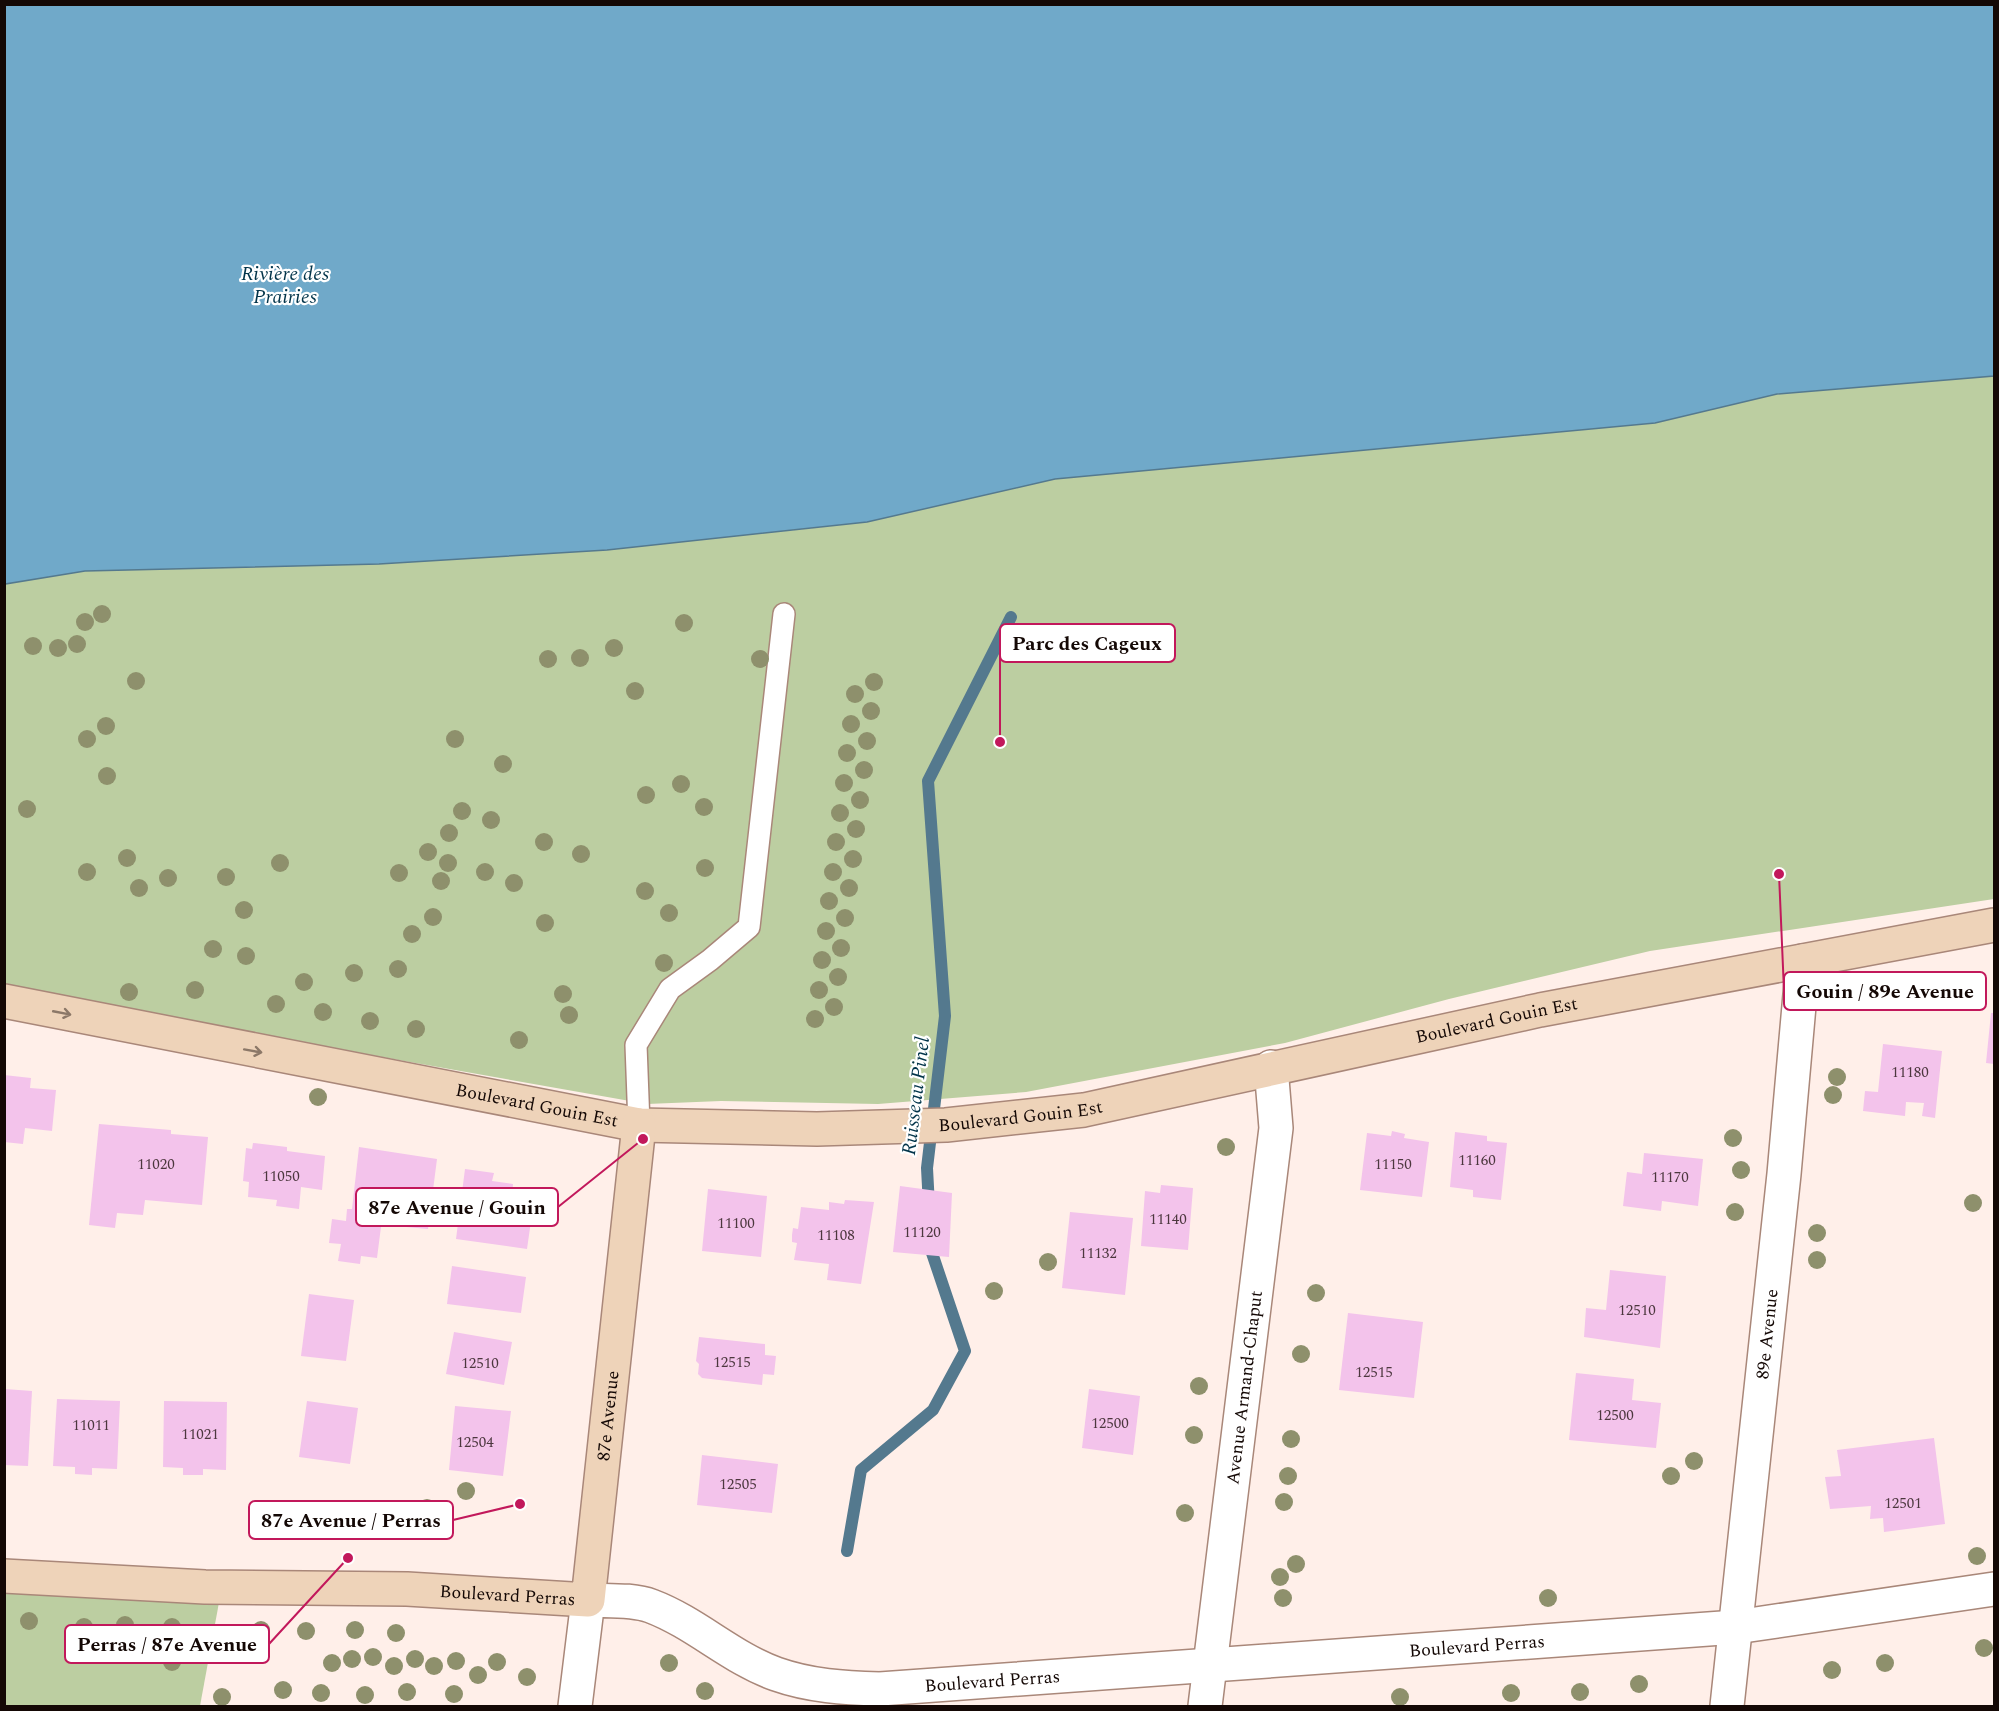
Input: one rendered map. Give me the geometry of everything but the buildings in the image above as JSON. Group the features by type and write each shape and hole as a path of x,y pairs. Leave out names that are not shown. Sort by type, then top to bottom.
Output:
{"street":[{"name":"Boulevard Gouin Est","path":"4,1001 639,1125 876,1128 1015,1119 1096,1108 1271,1067 1540,1010 1995,925"},
{"name":"89e Avenue","path":"1726,1707 1785,1162 1803,961"},
{"name":"Avenue Armand-Chaput","path":"1205,1707 1276,1128 1271,1067"},
{"name":"87e Avenue","path":"575,1707 639,1125"},
{"name":"Boulevard Perras","path":"4,1576 205,1587 407,1589 649,1605 682,1620 728,1651 776,1674 826,1687 880,1689 1736,1628 1995,1589"}],"lane":[{"path":"639,1125 636,1045 670,989 710,960 749,927 784,614"}],"green space":[{"path":"1994,376 1994,899 1650,951 1449,999 1285,1043 1026,1092 878,1104 721,1101 647,1104 376,1056 5,984 5,584 85,571 785,531 867,522 1054,479 1655,423 1777,394"},
{"path":"5,1576 222,1586 200,1706 5,1706"}],"water":[{"name":"Rivière des Prairies","path":"5,4 1994,5 1994,376 1777,394 1655,423 1055,479 867,522 607,550 379,564 85,571 5,584"}],"waterway":[{"name":"Ruisseau Pinel","path":"929,1206 927,1168 945,1016 928,781 1011,617"},
{"name":"Ruisseau Pinel","path":"847,1551 861,1470 933,1410 965,1351 931,1250 931,1241"}],"place":[{"name":"Parc des Cageux","path":"1000,742"},
{"name":"Gouin / 89e Avenue","path":"1779,874"},
{"name":"87e Avenue / Gouin","path":"643,1139"},
{"name":"87e Avenue / Perras","path":"520,1504"},
{"name":"Perras / 87e Avenue","path":"348,1558"}]}
